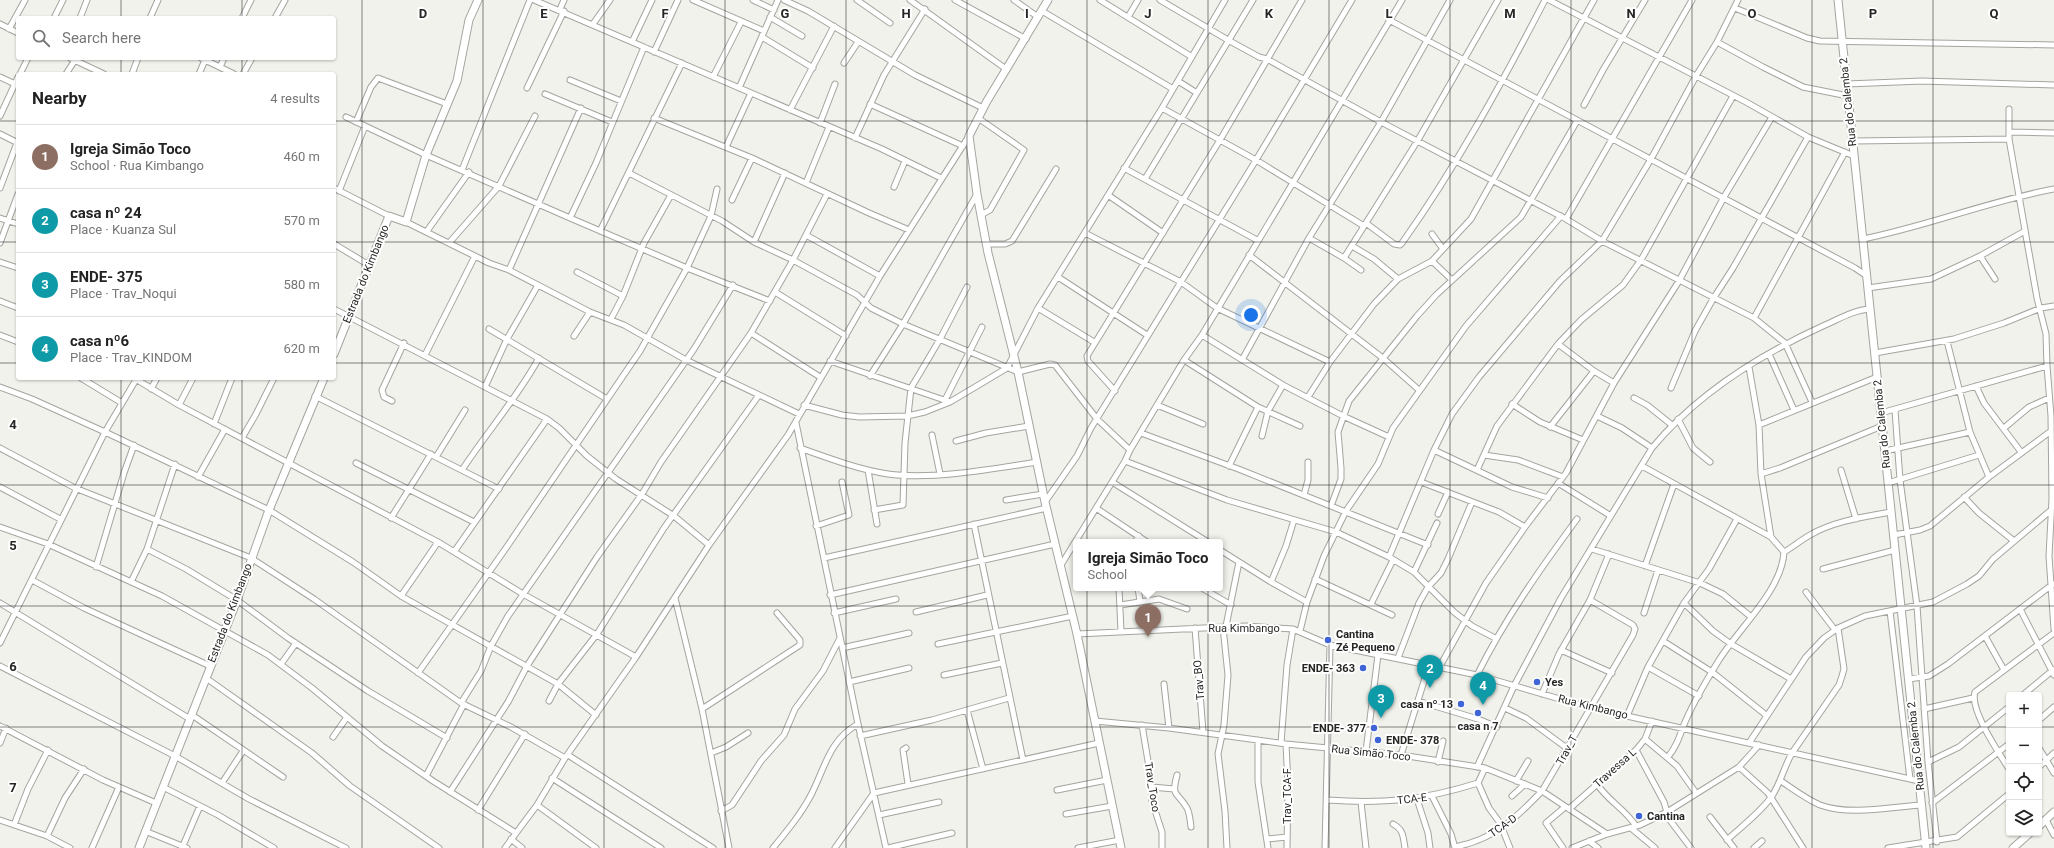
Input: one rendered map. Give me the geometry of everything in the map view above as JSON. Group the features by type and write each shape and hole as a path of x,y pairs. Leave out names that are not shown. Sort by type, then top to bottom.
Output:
{"street":[{"path":"16,16 25,0"},
{"path":"55,16 63,0"},
{"path":"80,16 87,0"},
{"path":"151,16 158,0"},
{"path":"277,16 286,0"},
{"path":"406,222 426,155 457,81 469,20 478,0"},
{"path":"462,170 530,0"},
{"path":"534,0 562,10 654,52 829,126 941,178"},
{"path":"527,88 562,10 564,0"},
{"path":"593,24 610,0"},
{"path":"632,42 652,0"},
{"path":"654,52 678,0"},
{"path":"693,0 764,31"},
{"path":"753,0 774,10"},
{"path":"739,88 778,0"},
{"path":"784,0 808,11 834,26 915,76 983,108"},
{"path":"910,0 920,2 925,9 1006,69"},
{"path":"955,0 1026,39"},
{"path":"1014,0 1173,88"},
{"path":"505,848 537,805 552,778 636,657 709,545 796,422 820,377 846,336 880,276 941,178 963,146 983,108 1026,39 1048,0"},
{"path":"1100,0 1192,57"},
{"path":"1128,17 1138,0"},
{"path":"1160,0 1259,57 1267,59 1493,182 1532,200 1602,241 1754,318 1785,343 1812,402"},
{"path":"804,405 842,415 859,417 907,416 925,412 948,401 1007,368 1014,358 1038,308 1086,233 1124,168 1162,108 1225,0"},
{"path":"1145,179 1253,0"},
{"path":"1115,390 1087,359 1094,342 1220,140 1302,0"},
{"path":"824,558 974,524 1046,505 1077,456 1097,419 1147,335 1256,160 1352,0"},
{"path":"1077,539 1184,360 1202,335 1257,240 1343,100 1402,0"},
{"path":"1242,360 1309,238 1381,122 1450,0"},
{"path":"1344,258 1418,140 1498,0"},
{"path":"1162,108 1256,160 1329,206 1365,224 1394,244 1400,245 1419,219 1503,80 1545,0"},
{"path":"1549,0 1696,76 1808,137 1854,156"},
{"path":"1308,397 1330,362 1374,304 1398,279 1432,261 1471,219 1594,0"},
{"path":"1584,105 1645,0"},
{"path":"1300,631 1307,602 1315,579 1336,532 1346,511 1378,464 1393,428 1466,326 1564,218 1613,139 1692,0"},
{"path":"1371,604 1391,559 1399,534 1434,450 1452,414 1479,377 1560,281 1602,241 1651,159 1696,76 1717,42 1738,0"},
{"name":"Rua do Calemba 2","path":"1838,0 1926,846"},
{"path":"243,16 249,1"},
{"path":"860,1 890,23"},
{"path":"1735,8 1806,38 1842,42 2054,45"},
{"path":"855,138 870,104 892,62 925,9"},
{"path":"9,29 16,16"},
{"path":"770,17 802,36"},
{"path":"1389,20 1464,61 1503,80 1724,197 1761,220 1799,238 1867,276"},
{"path":"713,77 741,22"},
{"path":"0,24 16,32"},
{"path":"790,110 834,26"},
{"path":"762,37 812,68"},
{"path":"844,63 858,42"},
{"path":"1717,42 1762,67 1802,86 1848,96"},
{"path":"570,218 596,163 620,101 644,47"},
{"path":"21,72 27,60"},
{"path":"67,72 73,60"},
{"path":"75,60 100,72"},
{"path":"133,72 137,60"},
{"path":"200,72 203,60"},
{"path":"205,60 230,72"},
{"path":"220,67 223,60"},
{"path":"244,72 251,60"},
{"path":"600,231 682,63"},
{"path":"0,77 14,84"},
{"path":"356,122 371,87 378,78 447,104"},
{"path":"0,116 16,80"},
{"path":"570,80 620,101"},
{"path":"1178,81 1197,93"},
{"path":"1847,84 1922,81 2054,86"},
{"path":"820,123 835,84"},
{"path":"726,147 751,93"},
{"path":"545,94 612,122"},
{"path":"1478,470 1497,426 1558,344 1581,320 1623,286 1642,260 1733,96"},
{"path":"870,104 963,146"},
{"path":"509,270 580,108"},
{"path":"2009,109 2009,138 2018,196 2046,334 2053,499 2050,511 2049,556 2053,584 2054,629"},
{"path":"449,243 498,186 535,116"},
{"path":"346,117 426,155 469,172 570,218 687,268 770,301"},
{"path":"1439,668 1450,644 1466,620 1486,583 1525,527 1563,477 1614,383 1680,281 1724,197 1772,117"},
{"path":"654,118 752,158 827,194 909,230"},
{"path":"978,118 1024,150 990,210 981,215"},
{"path":"1331,506 1341,479 1338,436 1349,401 1417,316 1452,280 1517,221 1532,200 1556,155 1578,121"},
{"path":"365,126 336,189 390,216 427,231 475,256 509,270 590,312 611,319 686,360 799,414"},
{"path":"806,183 829,126"},
{"path":"2009,132 2054,133"},
{"path":"0,134 16,142"},
{"path":"969,136 986,244 1018,372 1046,505 1073,616 1121,848"},
{"path":"1671,388 1695,331 1713,298 1761,220 1808,137"},
{"path":"1852,141 2009,138"},
{"path":"0,188 16,146"},
{"path":"1754,318 1845,152"},
{"path":"732,200 752,158"},
{"path":"894,187 905,161"},
{"path":"1124,168 1257,240"},
{"path":"986,244 1005,244 1012,241 1056,169"},
{"path":"427,231 446,202 469,172"},
{"path":"754,242 785,173"},
{"path":"629,174 711,216 754,242 793,260 857,295 871,308 903,324 1018,372 1050,364 1056,365 1097,419 1130,450"},
{"path":"418,673 607,399 647,338 687,268 711,216 717,190"},
{"path":"1863,240 1914,228 2018,196 2054,190"},
{"path":"450,792 508,702 527,666 597,557 641,496 661,462 751,333 793,260 827,194"},
{"path":"870,376 903,324 977,194"},
{"path":"611,319 623,296 642,249 671,195"},
{"path":"1108,196 1163,233"},
{"path":"0,243 16,199"},
{"name":"Estrada do Kimbango","path":"336,349 390,216"},
{"path":"0,218 16,223"},
{"path":"1868,288 1931,279 1980,256 2024,231"},
{"path":"1086,233 1180,282 1217,308 1330,362"},
{"path":"1432,234 1443,249"},
{"path":"806,235 880,276"},
{"path":"1309,238 1344,258 1361,270"},
{"path":"336,245 369,266"},
{"path":"1352,246 1374,259 1398,279"},
{"path":"1249,255 1384,359 1419,390"},
{"path":"425,355 475,256"},
{"path":"1980,256 1995,279"},
{"path":"1432,261 1452,280"},
{"path":"0,262 16,267"},
{"path":"577,272 623,296"},
{"path":"1058,276 1147,335"},
{"path":"485,387 507,339 538,285"},
{"path":"426,776 481,671 491,646 523,594 694,349 733,285"},
{"path":"874,510 904,505 907,416 911,388 940,339 967,287"},
{"path":"775,292 846,336"},
{"path":"0,301 16,307"},
{"path":"1875,353 1948,341 2004,323 2041,308 2054,306"},
{"path":"1038,308 1094,342"},
{"path":"1477,768 1497,727 1514,686 1562,598 1652,448 1678,419 1729,380 1785,343 1856,311 1870,308"},
{"path":"336,310 404,343 485,387 547,418 607,472 641,496 674,516 709,545"},
{"path":"574,336 590,312"},
{"path":"948,401 982,327"},
{"path":"489,329 607,399"},
{"path":"751,333 820,377"},
{"path":"0,335 16,341"},
{"path":"1202,335 1261,373 1283,385 1344,416 1389,436"},
{"path":"1948,341 1970,432 1989,477"},
{"path":"392,401 384,398 382,390 404,343"},
{"path":"1558,344 1594,372 1614,383"},
{"path":"1768,354 1794,410"},
{"path":"462,470 480,442 528,378 539,358"},
{"path":"1184,360 1258,407 1300,426"},
{"path":"830,361 870,376 948,401"},
{"path":"1881,413 2047,366"},
{"path":"1749,367 1760,426 1761,474 1771,537"},
{"path":"1550,427 1594,372"},
{"path":"1760,426 1812,402 1877,376"},
{"path":"84,380 122,403"},
{"path":"0,643 32,580 75,488 104,432 135,380"},
{"path":"138,380 214,424 438,542 523,594 636,657"},
{"path":"151,389 156,380"},
{"path":"179,405 192,380"},
{"path":"214,424 231,380"},
{"path":"242,438 273,380"},
{"name":"Estrada do Kimbango","path":"139,848 237,600 269,510 315,396 323,380"},
{"path":"1262,436 1268,411 1283,385"},
{"path":"1976,386 1984,403 2021,452"},
{"path":"0,387 32,399 134,445 269,510 353,562 401,596 558,684 596,714"},
{"path":"549,701 558,684 597,634 634,573 759,395"},
{"path":"315,396 499,489"},
{"path":"1634,398 1659,413 1672,425"},
{"path":"2004,428 2029,407 2049,398"},
{"path":"1512,404 1550,427 1583,440"},
{"path":"1157,405 1203,424"},
{"path":"1229,466 1258,407"},
{"path":"391,518 408,489 464,410"},
{"path":"1895,410 1900,480 1917,606 1928,762 1936,842"},
{"path":"1597,416 1622,428 1652,448"},
{"path":"454,552 547,418"},
{"path":"1678,419 1693,448 1710,462"},
{"path":"796,422 800,448 860,736 887,848 952,833"},
{"path":"956,442 986,434 1029,426"},
{"path":"1761,474 1780,468 1882,426"},
{"path":"198,477 225,429"},
{"path":"1894,535 1908,533 1930,526 1989,477 2051,431"},
{"path":"1885,451 1970,432"},
{"path":"1141,433 1346,511 1428,545"},
{"path":"932,435 940,474"},
{"path":"96,567 124,473 134,445"},
{"path":"0,448 75,488 251,558 314,599 463,704 567,756 708,847"},
{"path":"800,448 868,470 904,475 940,474 1037,462"},
{"path":"1434,450 1512,487 1548,498"},
{"path":"1888,483 1979,454"},
{"path":"1484,455 1518,460 1563,477"},
{"path":"1125,461 1226,500 1336,532 1414,572 1428,587 1472,626 1495,638"},
{"path":"1304,495 1308,480 1308,462"},
{"path":"356,463 474,522"},
{"path":"131,582 147,549 175,464"},
{"path":"1642,466 1771,537 1784,552 1784,562 1780,574 1772,588 1750,616 1712,672 1683,727 1677,744 1668,757"},
{"path":"868,470 877,524"},
{"path":"1841,470 1856,519"},
{"path":"816,526 849,515 842,482"},
{"path":"1112,482 1203,539"},
{"path":"1421,482 1506,516 1525,527"},
{"path":"1558,483 1611,516"},
{"path":"1645,566 1674,484"},
{"path":"0,487 60,519"},
{"path":"1438,514 1448,492"},
{"path":"1006,500 1044,494"},
{"path":"1964,497 1979,512 2014,541"},
{"path":"1398,658 1419,603 1428,587 1441,572 1448,559 1472,502"},
{"path":"1096,508 1144,539"},
{"path":"1749,743 1766,715 1814,647 1837,629 1865,616 1917,606 1940,599 1979,576 1989,563 2050,511"},
{"path":"1784,552 1810,534 1856,519 1891,512"},
{"path":"1477,675 1495,638 1514,608 1577,519"},
{"path":"1627,716 1648,667 1662,641 1684,603 1700,583 1737,519"},
{"path":"1271,582 1286,546 1294,520"},
{"path":"1414,572 1428,545 1437,523"},
{"path":"974,524 987,595 1023,760"},
{"path":"0,527 48,544 162,596 225,630 281,664 382,746 450,792 516,833"},
{"path":"401,596 438,542"},
{"path":"830,595 1055,544"},
{"path":"1061,565 1073,545"},
{"path":"147,549 186,569 237,600 296,643 368,691 447,738"},
{"path":"1592,549 1700,583 1723,594 1750,616"},
{"path":"1823,569 1895,550"},
{"path":"1223,552 1271,582 1307,602"},
{"path":"1542,694 1561,650 1590,600 1609,554"},
{"path":"1227,848 1225,811 1218,754 1222,734 1228,675 1224,626 1231,605 1238,562"},
{"path":"1644,613 1658,570"},
{"path":"1315,579 1392,615"},
{"path":"32,580 84,608 210,666"},
{"path":"1909,679 1929,676 1948,664 2053,584"},
{"path":"1119,591 1121,631"},
{"path":"1138,591 1140,601"},
{"path":"1207,591 1231,605"},
{"path":"1727,840 1771,798 1780,781 1786,763 1839,685 1842,676 1844,669 1837,629 1806,592"},
{"path":"916,612 987,595"},
{"path":"675,598 702,709 729,848"},
{"path":"834,613 896,599"},
{"path":"1120,605 1159,599 1187,609"},
{"name":"Trav_T","path":"1542,791 1568,749 1633,635 1635,627 1590,600"},
{"path":"0,602 191,717 283,777"},
{"path":"1684,603 1713,631 1730,644 1791,679"},
{"path":"2020,609 2053,671 2028,692"},
{"path":"1890,611 1910,779"},
{"path":"702,709 800,644 800,640 777,613"},
{"path":"938,644 1073,616"},
{"name":"Rua Kimbango","path":"1077,634 1224,626 1293,629 1330,645 1477,675 1591,708 1683,727 1919,781"},
{"name":"Trav_BO","path":"1195,628 1203,732"},
{"name":"Trav_TCA-F","path":"1287,848 1288,785 1284,744 1287,665 1293,629"},
{"path":"842,648 909,633"},
{"path":"2006,764 1985,728 1975,706 1973,698 1975,692 2054,633"},
{"path":"1985,636 2004,670"},
{"path":"721,811 732,805 761,761 784,735 795,709 823,671 840,638"},
{"path":"1662,641 1712,672 1766,715"},
{"path":"281,664 296,643"},
{"path":"1325,848 1328,800 1330,645"},
{"path":"1561,650 1612,673"},
{"path":"1366,751 1378,655"},
{"path":"944,675 1002,663"},
{"path":"1401,755 1429,665"},
{"path":"0,666 175,756 274,812 346,848"},
{"path":"1648,667 1699,696"},
{"path":"849,682 909,668"},
{"path":"206,678 312,753 350,786 439,848"},
{"path":"1164,684 1169,728"},
{"path":"860,736 967,710 1009,698"},
{"path":"1924,709 1973,698"},
{"path":"1418,701 1478,719 1497,727"},
{"path":"2042,717 2054,707"},
{"path":"1505,708 1526,718 1568,749"},
{"path":"967,710 983,769"},
{"path":"1928,762 1959,747 1985,728 2006,710"},
{"path":"333,737 347,717"},
{"name":"Rua Simão Toco","path":"1094,721 1222,734 1284,744 1401,755 1438,762 1485,768 1542,791 1607,834"},
{"name":"Travessa L","path":"1562,848 1546,823 1597,784 1636,750 1645,739 1652,721"},
{"path":"773,848 791,826 811,795 835,743 849,729 858,724"},
{"name":"Trav_Toco","path":"1142,725 1154,809 1162,832 1162,848"},
{"path":"0,726 119,787 156,803"},
{"path":"0,743 6,728"},
{"path":"711,753 726,747 748,733"},
{"path":"478,810 525,734"},
{"path":"1645,739 1677,766 1696,793"},
{"path":"1258,740 1258,782 1268,848"},
{"path":"1438,762 1443,741"},
{"path":"835,848 874,793 908,784 1099,743"},
{"path":"1572,848 1607,834 1634,827 1666,812 1739,767 1759,745"},
{"path":"1932,803 2006,746"},
{"path":"906,748 903,750 908,784"},
{"path":"14,825 28,789 48,750"},
{"path":"1636,750 1664,802 1669,819 1691,848"},
{"path":"222,783 243,751"},
{"path":"2042,753 2054,772"},
{"path":"2041,764 2054,753"},
{"path":"1516,781 1528,761"},
{"path":"1739,767 1763,788 1771,798 1803,848"},
{"path":"1485,768 1478,783 1489,808 1502,829 1510,848"},
{"path":"47,836 65,798 84,769"},
{"path":"1177,775 1174,789 1176,797 1188,810 1191,827"},
{"path":"552,778 661,848"},
{"path":"1057,790 1107,780"},
{"path":"1780,781 1821,805 1832,808 1855,810 1922,805"},
{"name":"TCA-E","path":"1328,800 1361,802 1418,799 1478,783"},
{"path":"1512,796 1524,784"},
{"path":"1597,784 1607,797 1626,812 1634,827 1655,848"},
{"path":"92,848 119,787"},
{"path":"163,787 274,848"},
{"path":"1152,787 1174,789"},
{"name":"TCA-D","path":"1455,848 1478,841 1502,829 1529,806 1542,791"},
{"path":"1432,796 1455,848"},
{"path":"1888,848 1926,846 1936,842 1957,838 2006,797"},
{"path":"1418,799 1428,833 1430,848"},
{"path":"879,815 939,802"},
{"path":"1361,802 1366,848"},
{"path":"537,805 596,848"},
{"path":"145,831 184,847 200,806"},
{"path":"1066,814 1112,806"},
{"path":"2054,812 2042,822 2054,834"},
{"path":"1710,817 1734,848"},
{"path":"0,820 47,836 70,848"},
{"path":"1393,824 1401,828 1405,848"},
{"path":"2015,847 2027,836"},
{"path":"1267,839 1287,837"},
{"path":"511,839 522,848"},
{"path":"1081,848 1120,840"},
{"path":"1589,841 1598,848"},
{"path":"1754,848 1762,841"}],"place":[{"name":"Igreja Simão Toco","path":"1148,637"},
{"name":"Cantina Zé Pequeno","path":"1328,640"},
{"name":"ENDE- 363","path":"1363,668"},
{"name":"Yes","path":"1537,682"},
{"name":"casa nº 24","path":"1430,688"},
{"name":"casa nº 13","path":"1461,704"},
{"name":"casa nº6","path":"1483,705"},
{"name":"casa n 7","path":"1478,713"},
{"name":"ENDE- 375","path":"1381,718"},
{"name":"ENDE- 377","path":"1374,728"},
{"name":"ENDE- 378","path":"1378,740"},
{"name":"Cantina","path":"1639,816"}]}
